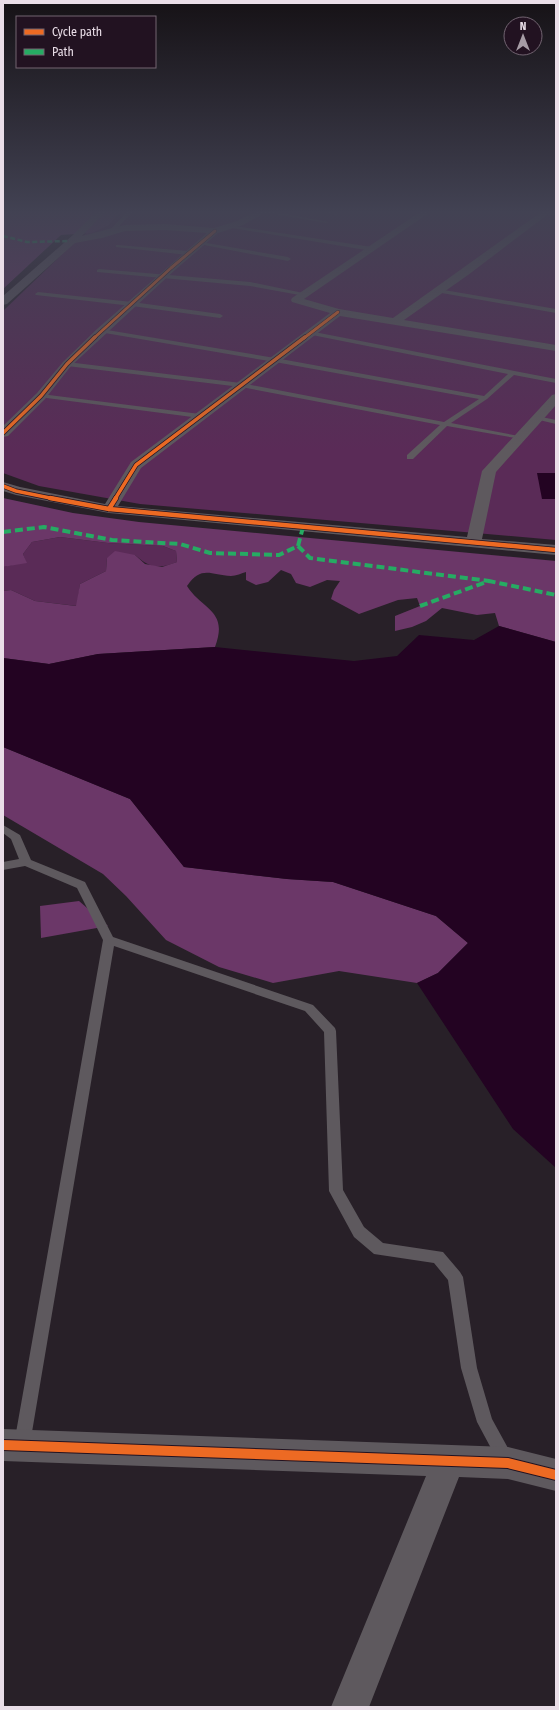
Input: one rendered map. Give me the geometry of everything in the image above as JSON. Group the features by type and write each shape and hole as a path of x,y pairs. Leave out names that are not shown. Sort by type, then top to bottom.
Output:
{"street":[{"path":"3,302 16,290"},
{"path":"3,433 41,396 67,364 100,331 148,290"},
{"path":"311,290 296,300 338,312 556,348"},
{"path":"394,321 438,291"},
{"path":"109,509 136,465 338,312"},
{"path":"474,542 489,471 556,398"},
{"path":"3,486 16,491 109,509 556,550"},
{"path":"12,1445 508,1463 556,1476"},
{"path":"350,1707 449,1461"}],"lane":[{"path":"282,290 305,294"},
{"path":"438,291 556,311"},
{"path":"38,294 132,304 220,316"},
{"path":"100,331 275,360 485,398"},
{"path":"309,333 556,381"},
{"path":"67,364 241,385 519,438"},
{"path":"410,457 445,424 485,398 512,373"},
{"path":"41,396 200,416"},
{"path":"537,418 556,422"},
{"path":"3,828 16,837 26,862"},
{"path":"3,866 26,862 81,885 109,940 12,1445"},
{"path":"109,940 309,1008 330,1031 336,1191 359,1232 379,1249 438,1257 455,1277 469,1368 485,1422 508,1463"}],"shaded area":[{"path":"25,290 556,290 556,540 140,504 39,486 3,473 3,311"},
{"path":"537,473 556,473 556,499 542,499"},
{"path":"3,498 73,513 139,522 556,561 556,642 499,626 495,613 477,615 442,608 426,621 412,627 395,631 395,616 420,606 417,598 398,600 359,614 331,599 334,590 340,581 327,580 310,587 296,583 291,574 281,570 268,582 256,585 246,580 246,572 231,576 202,573 197,575 192,580 187,586 193,594 212,612 219,625 215,647 98,654 49,664 3,658 3,591 11,590 35,601 76,606 80,584 106,571 107,558 115,551 135,555 145,564 162,567 177,562 176,551 163,546 108,543 60,537 32,542 23,554 27,563 3,567"},
{"path":"60,537 108,543 163,546 176,551 177,562 160,567 150,565 135,555 107,558 106,571 80,584 77,606 35,601 11,590 3,591 3,567 26,562 23,554 32,542"},
{"path":"499,626 556,642 556,1168 513,1129 417,983 438,973 468,943 436,916 333,882 287,879 184,867 130,799 3,747 3,658 49,664 98,654 215,647 354,661 397,656 419,635 474,640"},
{"path":"3,747 130,799 184,867 287,879 333,882 436,916 468,943 438,973 417,983 339,971 273,983 219,967 166,940 126,896 103,874 3,815"},
{"path":"79,901 108,926 41,938 40,906"}],"marked path":[{"path":"3,532 44,527 112,540 180,544 210,553 279,555 298,546 303,527"},
{"path":"298,546 310,558 489,581"},
{"path":"420,606 489,581 556,595"}],"cycle path":[{"path":"3,433 41,396 67,364 147,290"},
{"path":"109,509 136,465 338,312"},
{"path":"3,486 16,491 109,509 556,550"},
{"path":"3,1445 508,1463 556,1475"}]}
